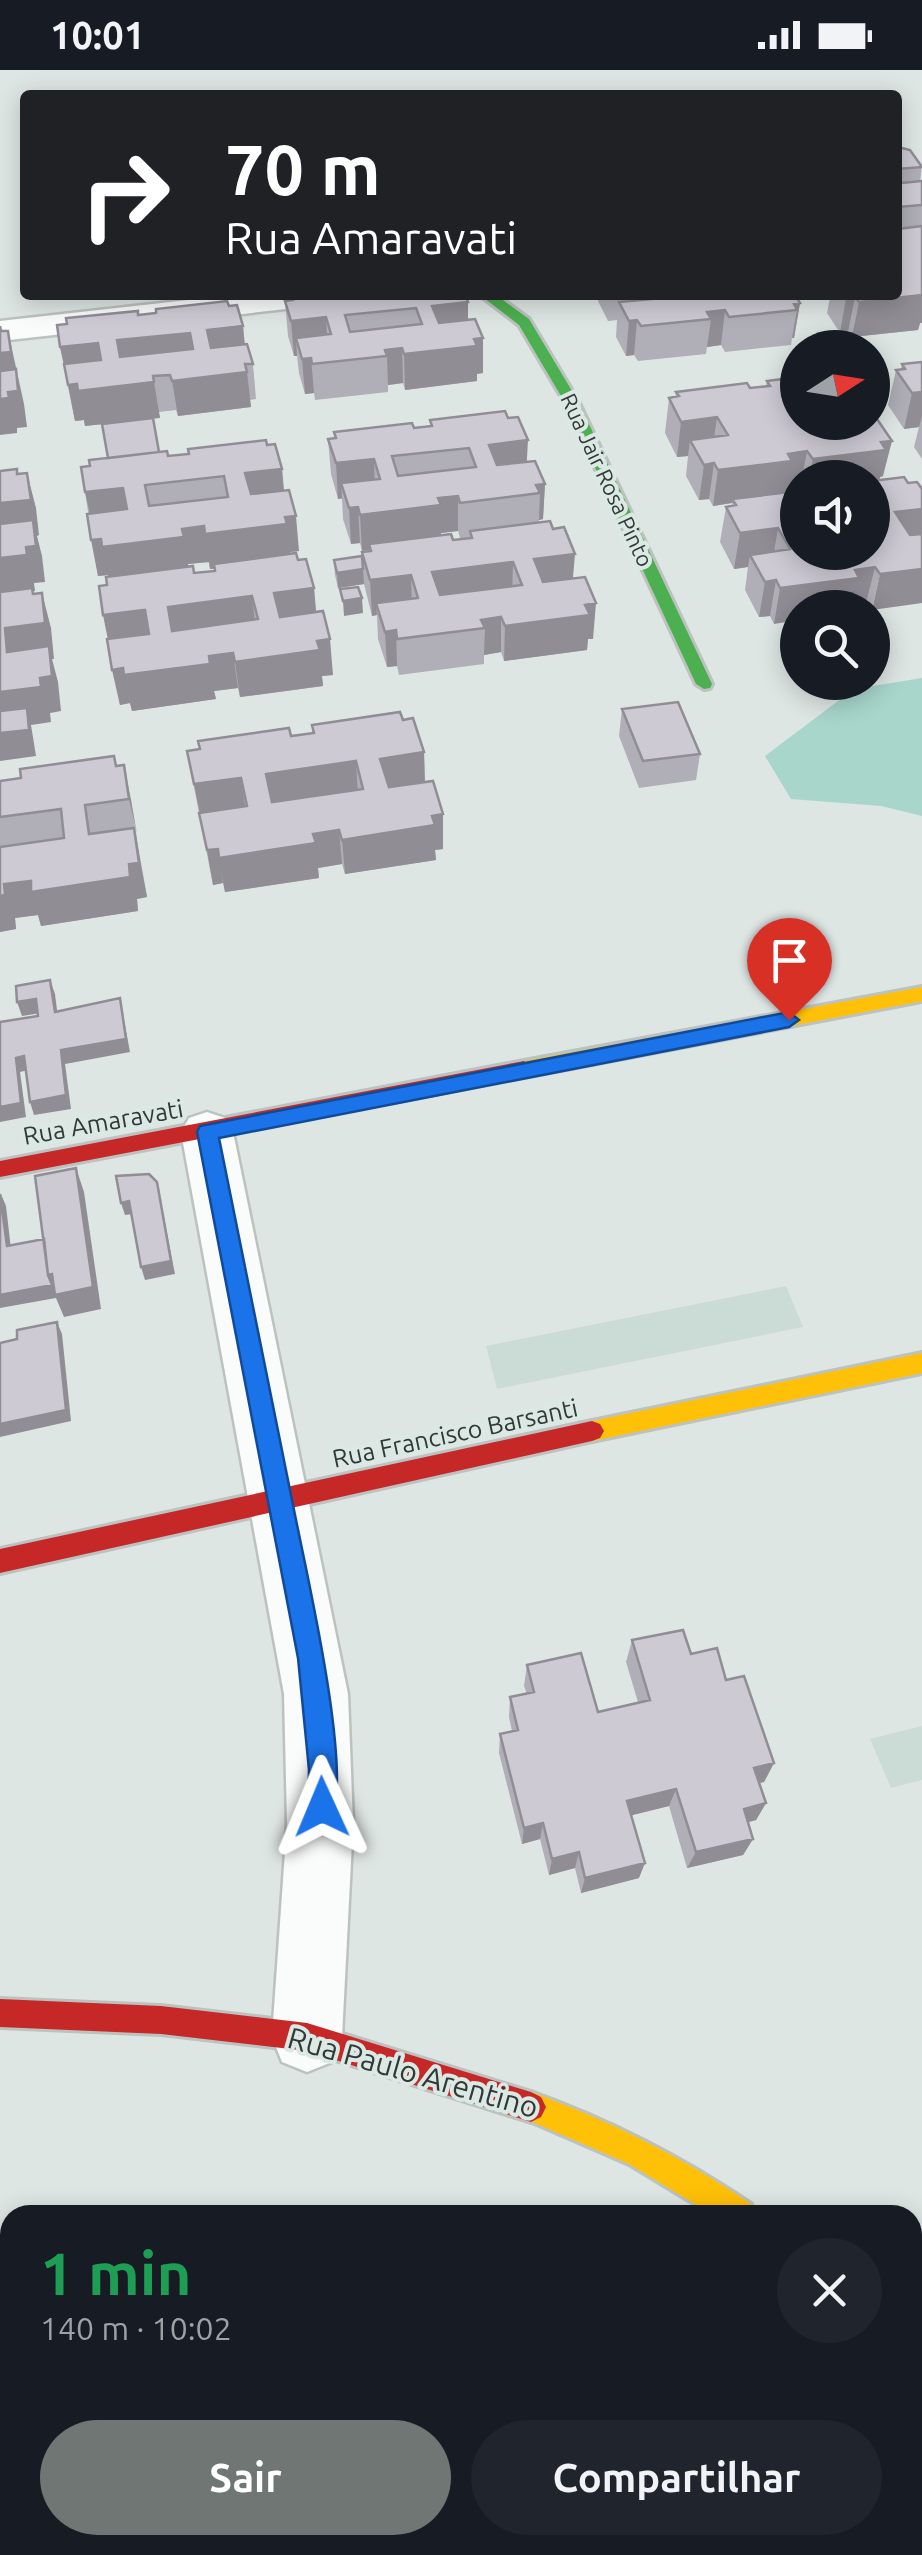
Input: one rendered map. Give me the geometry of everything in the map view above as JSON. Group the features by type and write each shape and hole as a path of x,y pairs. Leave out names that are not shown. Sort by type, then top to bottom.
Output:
{"street":[{"path":"0,331 277,300"},
{"name":"Rua Jair Rosa Pinto","path":"494,300 524,322 571,401 704,684"},
{"name":"Rua Amaravati","path":"0,1169 922,994"},
{"path":"207,1132 316,1694 322,1845 307,2037"},
{"name":"Rua Francisco Barsanti","path":"0,1560 922,1363"},
{"name":"Rua Paulo Arentino","path":"0,2014 160,2020 307,2037 576,2122 696,2184 726,2205"}],"shaded area":[{"path":"786,1286 803,1327 497,1389 486,1346"},
{"path":"922,1726 922,1780 891,1788 870,1739"}],"green space":[{"path":"922,678 922,816 881,806 791,799 765,756 839,700 890,700 890,683"}],"building":[{"path":"902,148 910,150 922,167 902,169"},
{"path":"922,181 922,205 902,207 902,183"},
{"path":"922,226 922,295 902,297 902,228"},
{"path":"467,300 432,306 439,323 475,319 483,338 474,339 477,346 404,354 402,348 385,350 387,356 312,364 311,358 302,359 296,338 331,334 326,317 291,321 285,301","holes":["416,308 422,324 350,332 345,315"]},
{"path":"227,301 229,306 237,305 243,326 207,330 211,348 247,344 253,364 245,364 247,372 172,381 170,375 153,376 154,382 78,391 77,384 68,385 64,364 101,360 98,343 60,347 57,325 67,324 66,318 138,311 138,315 156,313 156,309","holes":["190,333 193,349 120,357 117,340"]},
{"path":"619,302 800,303 794,304 797,310 729,317 725,310 707,312 711,319 641,326 637,320 629,321"},
{"path":"0,326 1,331 8,331 11,352 0,353"},
{"path":"922,362 922,392 912,393 896,370 905,369 902,364"},
{"path":"16,369 18,391 8,392 9,398 0,399 0,371"},
{"path":"780,379 780,440 892,441 881,442 886,450 813,459 807,451 788,454 791,460 780,462 718,470 714,463 704,465 690,440 728,435 717,417 681,422 669,398 679,396 676,392 747,383 750,388 770,386 767,381"},
{"path":"505,411 508,418 518,417 528,440 489,445 497,465 535,461 545,484 536,485 540,493 460,503 458,496 438,498 441,505 360,515 358,507 349,508 341,483 380,479 374,459 336,463 328,439 336,438 334,432 412,423 414,428 432,426 430,420","holes":["469,448 476,467 398,476 392,456"]},
{"path":"153,418 159,452 108,458 102,424"},
{"path":"266,440 267,445 275,444 282,469 245,473 251,494 289,490 296,516 285,517 287,524 205,534 204,526 182,529 184,537 102,547 101,539 91,540 87,514 127,509 123,488 85,492 81,467 90,466 89,460 167,451 168,456 189,454 188,449","holes":["224,476 228,497 149,506 145,485"]},
{"path":"17,469 17,474 27,473 31,500 0,503 0,471"},
{"path":"904,477 908,483 917,482 922,489 922,509 895,512 910,535 922,534 922,569 880,574 877,570 890,570 890,479"},
{"path":"780,493 780,532 778,528 740,533 726,507 736,505 732,499"},
{"path":"33,520 36,546 26,547 27,555 0,558 0,524"},
{"path":"550,521 553,529 564,527 575,554 534,559 543,582 585,577 596,603 585,605 590,615 505,626 501,617 481,620 485,628 397,639 396,630 385,632 376,603 418,598 411,575 370,580 362,552 371,551 369,544 451,534 453,540 472,538 470,531","holes":["513,562 522,585 440,595 432,572"]},
{"path":"780,550 780,570 855,570 859,578 780,588 776,580 765,582 750,555"},
{"path":"296,553 298,560 306,559 314,588 274,593 280,617 323,611 330,639 317,641 320,650 235,662 233,653 209,656 210,664 124,675 123,668 112,670 107,639 149,634 145,610 103,615 99,586 107,585 106,577 193,566 194,573 215,571 214,564","holes":["252,596 258,619 172,631 168,607"]},
{"path":"362,556 363,569 337,573 334,560"},
{"path":"358,587 362,598 343,601 340,589"},
{"path":"32,588 33,594 42,593 45,623 5,628 7,652 49,646 52,676 40,678 41,687 0,692 0,592"},
{"path":"678,702 700,754 643,761 622,709"},
{"path":"27,708 29,730 0,733 0,711"},
{"path":"400,712 403,720 413,718 424,752 380,759 389,787 433,781 443,814 432,816 435,825 342,840 339,830 313,834 316,843 219,858 218,849 207,850 199,813 247,806 241,778 194,784 187,751 200,749 198,741 289,728 291,736 314,733 312,725","holes":["356,761 363,789 272,802 266,774"]},
{"path":"114,756 116,766 124,765 129,799 85,805 89,834 134,828 139,863 129,864 130,877 31,892 31,881 4,884 5,895 0,896 0,847 64,838 61,809 0,817 0,781 21,778 20,769"},
{"path":"50,980 55,1012 120,998 126,1039 61,1050 66,1095 30,1102 24,1056 16,1058 21,1103 0,1107 0,1022 38,1016 36,999 17,1002 16,986"},
{"path":"76,1168 93,1287 55,1295 52,1274 48,1275 35,1176"},
{"path":"149,1174 157,1182 171,1261 141,1267 129,1201 121,1203 116,1176"},
{"path":"0,1194 7,1246 44,1239 52,1285 0,1295"},
{"path":"57,1322 66,1410 0,1424 0,1343 17,1339 17,1330"},
{"path":"683,1630 691,1654 717,1648 726,1680 744,1676 774,1763 754,1768 766,1803 744,1809 753,1839 696,1852 676,1789 627,1801 645,1863 585,1878 579,1852 552,1859 543,1823 524,1828 500,1734 518,1730 510,1697 534,1692 527,1665 581,1653 598,1712 650,1700 632,1640"}],"traffic: fast":[{"path":"494,300 524,322 571,401 704,684"}],"traffic: slow":[{"path":"524,1069 922,994"},
{"path":"592,1431 922,1363"},
{"path":"531,2107 639,2154 725,2205"}],"traffic: jam":[{"path":"0,1169 524,1069"},
{"path":"0,1561 592,1431"},
{"path":"0,2013 161,2020 307,2037 531,2107"}],"route":[{"path":"322,1807 316,1694 310,1658 207,1132 789,1020"}]}
